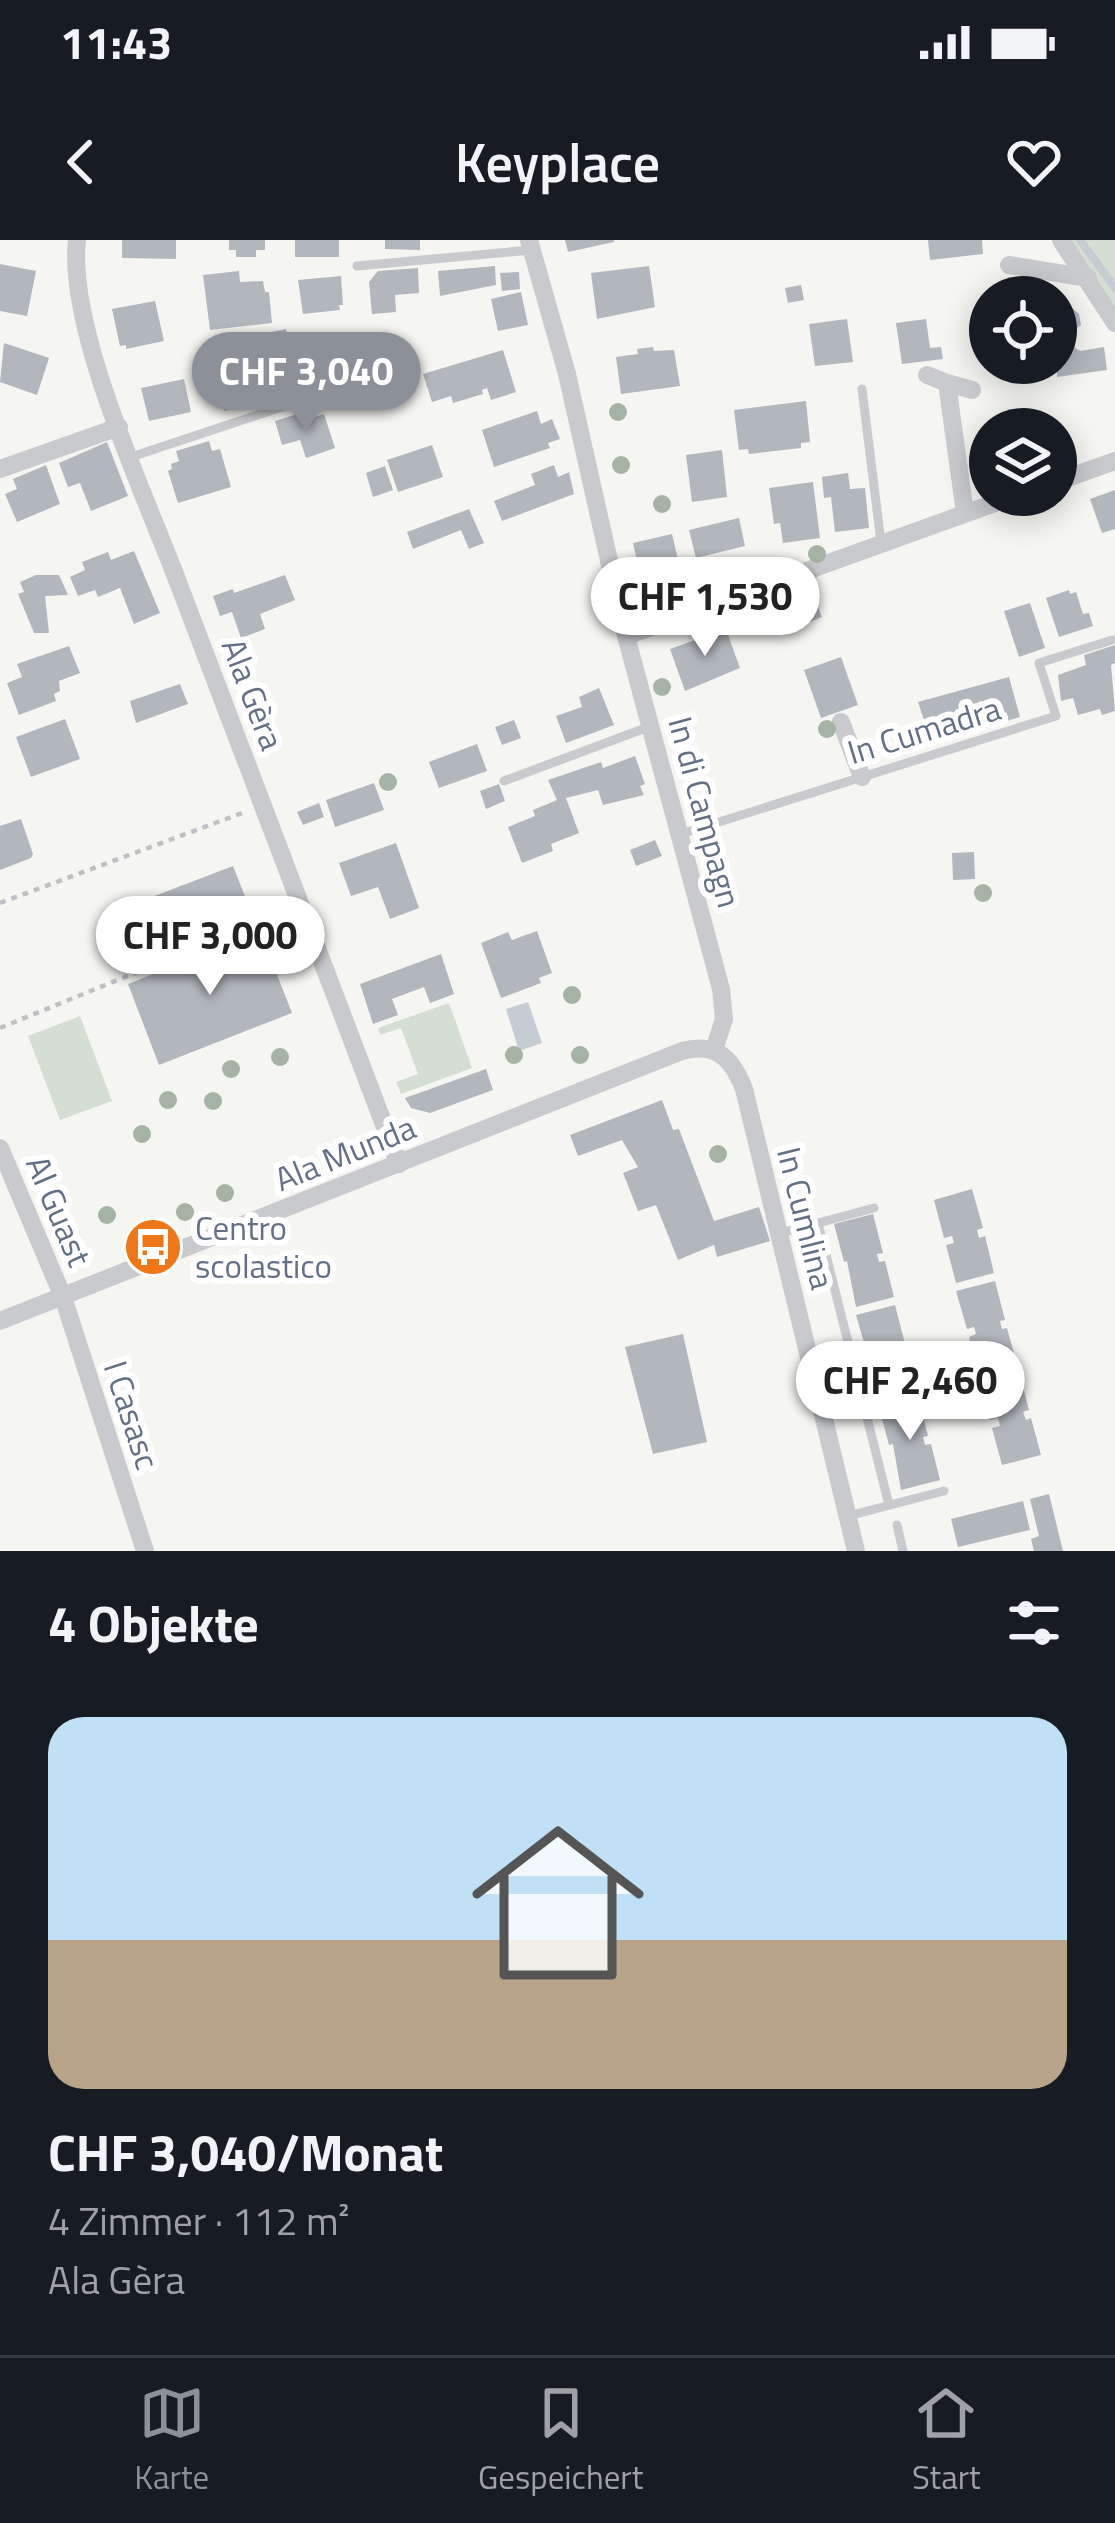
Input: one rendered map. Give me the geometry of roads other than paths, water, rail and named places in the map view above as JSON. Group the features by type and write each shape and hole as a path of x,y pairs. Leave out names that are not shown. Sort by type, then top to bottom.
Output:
{"street":[{"name":"Ala Gèra","path":"76,240 77,298 119,427 398,1164"},
{"path":"1061,240 1115,323"},
{"name":"In di Campagn","path":"531,245 724,1010 714,1050"},
{"path":"1009,265 1088,278"},
{"path":"964,513 937,379 972,390"},
{"path":"0,470 119,427"},
{"path":"1077,475 1115,461"},
{"path":"626,636 969,511"},
{"path":"841,722 862,777"},
{"name":"Ala Munda","path":"0,1322 682,1052 697,1047 714,1050"},
{"name":"In Cumlina","path":"714,1050 733,1064 744,1089 856,1551"},
{"name":"Al Guast","path":"0,1148 62,1297"},
{"name":"I Casasc","path":"62,1297 145,1551"}],"lane":[{"path":"357,266 531,245"},
{"path":"862,389 881,542"},
{"path":"131,457 300,401"},
{"name":"In Cumadra","path":"681,834 1057,716 1039,663 1112,640"},
{"path":"504,781 651,726"},
{"path":"779,1233 874,1208"},
{"path":"818,1223 889,1505"},
{"path":"848,1516 944,1490"},
{"path":"897,1526 903,1551"}],"waterway":[{"path":"1080,240 1115,288"}],"place":[{"name":"Centro scolastico","path":"153,1247"}]}
